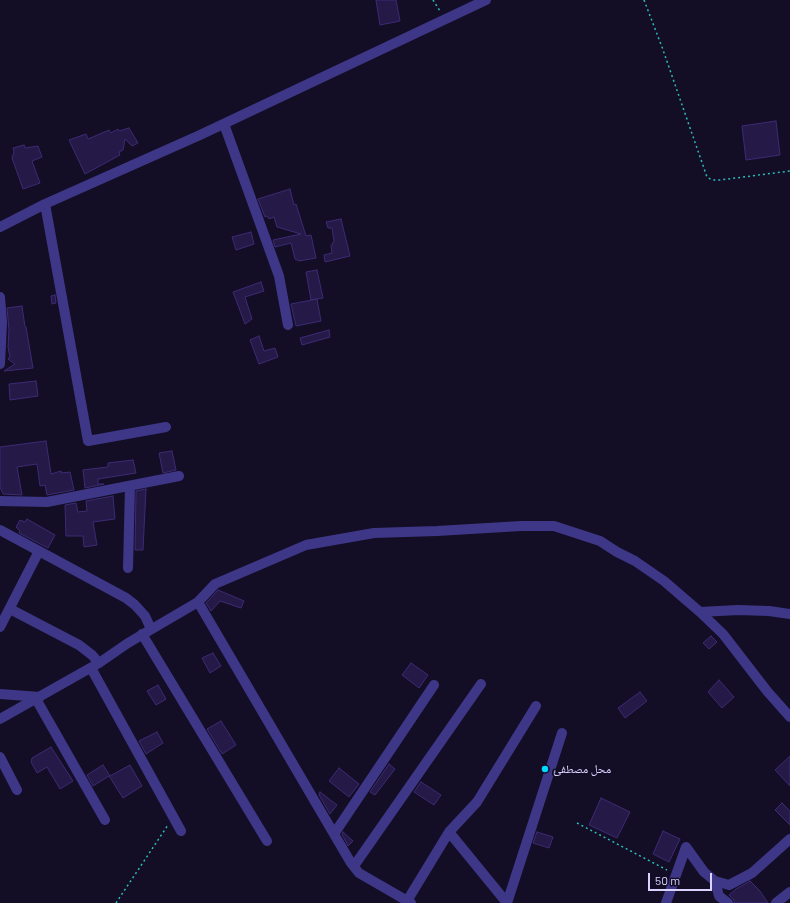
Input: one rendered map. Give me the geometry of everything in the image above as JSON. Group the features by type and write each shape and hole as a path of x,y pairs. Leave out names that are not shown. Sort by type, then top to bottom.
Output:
{"street":[{"path":"0,227 45,204 224,124 486,0"},
{"path":"224,124 279,276 288,325"},
{"path":"45,204 88,441 166,427"},
{"path":"0,297 2,323 0,364"},
{"path":"0,501 47,502 179,476"},
{"path":"128,568 130,486"},
{"path":"0,719 95,665 146,632 198,602 215,584 306,545 374,532 437,531 521,526 554,526 600,541 635,561 658,577 700,612 723,634 767,692 790,717"},
{"path":"0,530 126,598 145,616 146,632 267,841"},
{"path":"0,627 39,551"},
{"path":"198,602 354,866 359,873 368,879 409,902 449,832 477,802 536,706"},
{"path":"10,608 79,645 92,655 95,665 181,831"},
{"path":"700,612 769,611 790,614"},
{"path":"354,866 481,684"},
{"path":"334,834 434,685"},
{"path":"0,694 38,698"},
{"path":"38,698 105,820"},
{"path":"507,903 562,733"},
{"path":"0,757 17,790"},
{"path":"449,832 507,903"},
{"path":"666,903 686,847 704,872 715,881 729,885 752,873 790,839"},
{"path":"715,881 719,896 728,903"},
{"path":"776,903 790,892"}],"path":[{"path":"433,0 446,19"},
{"path":"644,0 707,177 712,180 720,180 790,171"},
{"path":"116,903 173,817"},
{"path":"577,823 676,874"}],"building":[{"path":"376,0 396,0 400,21 380,25"},
{"path":"776,121 780,155 746,160 742,126"},
{"path":"129,128 138,143 132,146 125,139 123,150 119,152 120,155 85,174 69,140 86,134 88,139 109,130 111,133 118,129 119,131"},
{"path":"24,145 25,148 38,146 42,157 32,161 40,183 23,189 12,158 14,152 13,148"},
{"path":"290,189 294,205 296,204 306,236 311,235 316,258 299,261 295,259 291,243 275,247 273,240 301,234 277,227 274,217 269,219 267,216 265,217 258,199"},
{"path":"341,219 350,256 325,262 324,255 332,253 331,246 334,241 332,228 328,228 326,222"},
{"path":"251,232 254,244 236,250 232,237"},
{"path":"317,270 323,298 311,300 306,272"},
{"path":"261,282 264,291 245,297 252,319 245,324 233,292"},
{"path":"55,295 56,303 52,304 51,296"},
{"path":"317,299 321,321 296,326 291,304"},
{"path":"22,306 33,368 4,371 15,364 8,359 10,357 8,347 9,330 7,308"},
{"path":"329,330 330,337 302,345 300,338"},
{"path":"259,336 264,351 275,348 278,357 259,364 250,340"},
{"path":"36,381 38,396 10,400 9,384"},
{"path":"46,441 51,474 61,471 61,473 70,472 74,490 47,495 45,485 40,486 37,464 17,467 22,495 3,494 0,487 0,447"},
{"path":"172,451 176,470 163,473 159,453"},
{"path":"133,460 136,473 98,479 98,484 104,484 85,488 83,470 108,467 108,463"},
{"path":"146,489 143,550 135,550 136,491"},
{"path":"113,496 115,519 93,522 97,545 84,547 83,536 66,536 65,505 76,503 78,512 87,511 86,501"},
{"path":"27,519 55,535 48,548 19,533 20,531 16,527 20,520 25,522"},
{"path":"218,590 244,601 241,608 220,601 211,611 206,603"},
{"path":"711,636 717,642 709,649 703,643"},
{"path":"213,653 221,666 210,673 202,658"},
{"path":"411,663 428,675 419,688 402,675"},
{"path":"719,680 734,697 722,708 708,692"},
{"path":"158,685 166,699 156,705 147,691"},
{"path":"640,692 647,701 625,718 618,708"},
{"path":"221,721 236,745 222,754 207,729"},
{"path":"157,732 163,743 146,754 139,741"},
{"path":"51,747 73,781 60,789 47,767 37,773 31,762 32,758"},
{"path":"790,756 790,786 775,770"},
{"path":"389,764 395,769 375,795 370,792"},
{"path":"103,765 110,776 130,765 142,786 123,798 109,776 93,786 87,775"},
{"path":"339,768 359,784 349,797 329,781"},
{"path":"421,782 441,795 434,805 414,792"},
{"path":"320,792 337,805 330,814 319,795"},
{"path":"601,798 630,812 617,838 589,825"},
{"path":"782,803 790,811 790,825 775,810"},
{"path":"663,831 680,839 669,862 653,854"},
{"path":"343,832 353,841 348,846 342,834"},
{"path":"537,832 553,837 549,848 533,843"},
{"path":"750,881 760,891 768,903 734,903 734,900 729,895"}],"place":[{"name":"محل مصطفئ","path":"545,769"}]}
